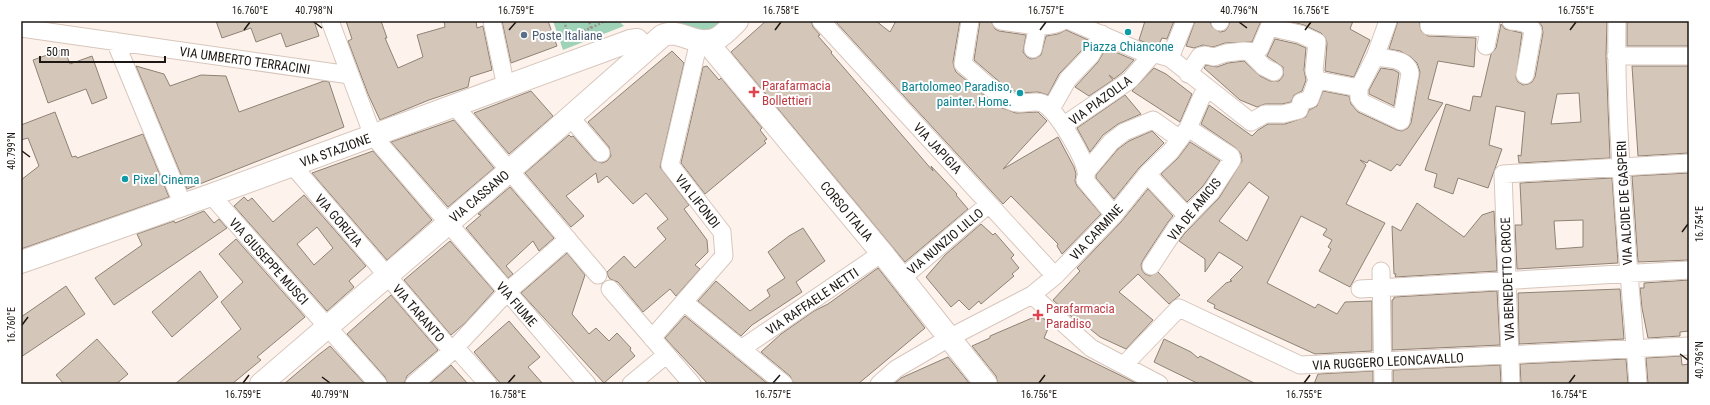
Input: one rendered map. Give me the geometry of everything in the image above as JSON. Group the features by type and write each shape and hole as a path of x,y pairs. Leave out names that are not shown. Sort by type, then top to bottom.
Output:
{"main road":[{"path":"702,41 719,37 737,21"},
{"name":"VIA CASSANO","path":"261,384 386,275 509,171 666,33 672,33 702,41"},
{"name":"VIA STAZIONE","path":"21,262 293,166 454,105 630,41 636,40 645,50"},
{"name":"CORSO ITALIA","path":"702,41 882,253 986,384"}],"street":[{"path":"330,21 372,136"},
{"path":"492,21 506,86"},
{"name":"VIA JAPIGIA","path":"821,21 1055,276"},
{"path":"970,21 963,64 1006,99 1018,104 1041,102 1052,109 1064,126 1086,172 1086,180 1108,210 1114,215"},
{"path":"1001,21 1038,25 1056,25 1063,21"},
{"path":"1070,21 1151,56 1156,54 1170,58 1188,74 1251,122 1264,114 1283,114 1298,110 1301,102 1310,99 1317,80 1314,71 1317,42 1300,34 1268,27 1260,48 1256,52 1250,53"},
{"path":"1170,58 1184,21"},
{"path":"1375,57 1404,63 1409,69 1410,74 1401,121 1363,103 1359,98 1359,88 1375,57 1388,21"},
{"path":"1429,21 1429,26 1452,28 1491,25 1486,46"},
{"path":"1511,21 1531,26 1533,31 1525,75"},
{"name":"VIA ALCIDE DE GASPERI","path":"1617,21 1616,71 1628,273 1638,384"},
{"path":"1033,48 1038,25"},
{"name":"VIA UMBERTO TERRACINI","path":"21,28 350,75"},
{"path":"1052,109 1068,79 1090,55 1102,34"},
{"path":"115,41 183,205"},
{"name":"VIA LIFONDI","path":"652,338 724,256 722,232 670,165 702,41"},
{"path":"1188,74 1200,56 1205,54 1214,57 1226,53 1244,51 1250,53 1264,67 1274,72"},
{"name":"VIA PIAZOLLA","path":"1064,126 1130,80 1151,56"},
{"path":"1616,56 1689,56"},
{"path":"1317,80 1359,88"},
{"name":"VIA CARMINE","path":"879,384 896,369 949,338 1032,296 1055,276 1114,215 1147,174 1171,151 1184,133 1206,87"},
{"path":"454,105 598,275"},
{"path":"570,117 601,153"},
{"path":"1086,172 1111,142 1124,132 1153,120 1184,133"},
{"name":"VIA DE AMICIS","path":"1151,266 1176,228 1211,192 1232,158 1184,133"},
{"name":"VIA FIUME","path":"372,136 587,384"},
{"path":"1622,168 1689,163"},
{"name":"VIA GORIZIA","path":"293,166 386,275"},
{"name":"VIA BENEDETTO CROCE","path":"1511,384 1503,174 1622,168"},
{"path":"1147,174 1187,216"},
{"name":"VIA GIUSEPPE MUSCI","path":"211,195 378,384"},
{"name":"VIA NUNZIO LILLO","path":"902,278 989,204"},
{"path":"414,384 454,349 507,292 568,239"},
{"name":"VIA RAFFAELE NETTI","path":"741,349 882,253"},
{"path":"1360,289 1689,270"},
{"path":"1381,271 1383,384"},
{"name":"VIA TARANTO","path":"386,275 488,384"},
{"path":"610,289 692,384"},
{"path":"1032,296 1091,348 1159,384"},
{"path":"684,302 784,384"},
{"name":"VIA RUGGERO LEONCAVALLO","path":"1124,365 1179,308 1300,365 1689,346"},
{"path":"633,383 666,355"}],"path":[{"path":"564,21 567,31 574,34 603,22"},
{"path":"588,21 591,28"}],"green space":[{"path":"553,21 619,21 624,26 563,50"},
{"path":"678,21 724,21 708,35 690,34"}],"building":[{"path":"216,21 314,21 319,36 286,47 281,33 256,42 251,28 222,38"},
{"path":"346,21 381,21 387,38 385,38 398,68 423,57 417,35 445,27 444,21 476,21 477,28 483,26 492,70 470,77 468,87 429,100 380,120 368,94 348,41 352,39"},
{"name":"Poste Italiane","path":"502,21 548,21 557,46 511,63"},
{"path":"766,21 811,21 813,27 820,35 818,36 832,52 831,53 933,171 931,166 957,194 956,195 968,209 905,262 731,52"},
{"path":"835,21 876,21 890,32 896,21 960,21 953,62 956,72 1002,108 1016,113 1038,112 1047,121 1003,169 1058,137 1074,167 1077,186 1101,214 1062,254 1057,246 1058,244 1011,196 1003,204"},
{"path":"980,21 991,21 995,29 999,31 1026,35 1023,52 1031,59 1041,55 1046,36 1058,34 1066,30 1088,40 1083,49 1059,74 1048,95 1038,92 1018,93 1002,84 974,60"},
{"path":"1145,21 1174,21 1167,39 1162,38 1159,44 1151,45 1139,40"},
{"path":"1195,21 1210,21 1212,27 1220,32 1225,31 1230,21 1261,21 1252,42 1225,43 1213,47 1203,45 1194,48 1186,46"},
{"path":"1288,21 1353,21 1350,29 1370,40 1354,77 1325,71 1327,43 1325,37 1321,33 1304,25"},
{"path":"1398,21 1419,21 1421,31 1428,36 1476,38 1474,67 1438,61 1428,99 1443,103 1400,166 1397,164 1391,171 1369,160 1367,163 1360,160 1366,165 1346,204 1385,223 1350,287 1319,271 1331,249 1328,247 1332,240 1323,235 1327,229 1301,216 1267,283 1315,308 1318,304 1337,314 1345,302 1372,301 1372,351 1315,354 1214,308 1215,305 1207,301 1226,283 1232,281 1230,280 1243,267 1219,252 1205,272 1205,259 1179,241 1219,198 1242,161 1241,154 1236,148 1201,124 1209,105 1252,136 1268,124 1285,124 1306,117 1309,110 1317,106 1323,91 1349,96 1351,104 1358,112 1402,131 1408,128 1411,123 1420,72 1417,63 1411,57 1400,51 1389,49","holes":["1249,182 1269,197 1247,241 1219,221"]},
{"path":"1538,21 1607,21 1606,56 1610,158 1519,163 1518,155 1521,156 1525,112 1496,106 1489,145 1502,149 1488,188 1458,178 1453,194 1434,187 1437,174 1425,170 1446,104 1470,111 1473,96 1481,97 1491,54 1496,48 1501,24 1505,29 1522,33 1516,78 1518,82 1523,85 1532,82 1535,77 1543,33 1542,26","holes":["1579,93 1581,122 1551,124 1557,94"]},
{"path":"1627,21 1689,21 1689,46 1627,46"},
{"path":"1275,39 1297,44 1306,48 1304,70 1306,80 1302,91 1294,95 1291,102 1282,104 1265,104 1257,107 1240,100 1204,68 1206,65 1217,67 1228,63 1244,61 1260,76 1270,81 1279,81 1283,76 1283,67 1267,56"},
{"path":"1106,48 1134,60 1114,79 1109,75 1113,80 1089,96 1075,87 1098,62"},
{"path":"64,49 70,64 92,56 107,98 92,104 86,89 48,103 33,60"},
{"path":"672,51 684,63 660,167 689,205 684,209 707,240 708,252 695,265 700,269 676,296 670,289 643,312 618,282 610,279 607,272 624,256 635,268 666,239 657,228 668,219 646,193 633,204 607,176 598,183 596,173 566,196 584,216 571,227 525,173 569,135 571,137 573,136 594,160 602,163 607,161 611,156 609,147 588,122"},
{"path":"136,66 164,74 170,86 201,75 226,76 239,112 324,81 329,82 344,127 187,189"},
{"path":"707,66 719,80 721,78 762,128 760,130 767,139 764,141 766,143 705,194 681,163 703,67"},
{"path":"1632,66 1689,66 1689,153 1638,156"},
{"path":"1154,68 1166,74 1192,94 1180,122 1132,91"},
{"path":"1381,68 1394,70 1399,73 1394,106 1369,94 1369,90"},
{"path":"531,91 553,116 509,154 474,113"},
{"path":"1125,95 1141,114 1118,124 1103,135 1090,152 1077,128"},
{"path":"55,112 72,157 76,156 77,158 143,134 169,197 21,249 21,180 39,166 28,138 21,140 21,125"},
{"path":"454,120 494,168 448,207 391,142"},
{"path":"1152,131 1164,143 1139,168 1114,199 1096,178 1096,175 1118,149 1129,141"},
{"path":"1190,142 1220,161 1203,186 1187,202 1161,174 1178,158"},
{"path":"373,151 432,220 387,260 312,173"},
{"path":"1689,173 1689,260 1638,262 1632,176"},
{"path":"1612,178 1618,263 1517,269 1515,225 1522,225 1520,183","holes":["1583,220 1583,247 1556,249 1554,221"]},
{"path":"510,187 554,238 539,251 533,241 506,266 513,274 508,278 466,228 481,215 478,214"},
{"path":"1148,189 1173,216 1143,260 1141,265 1142,270 1145,274 1150,276 1158,272 1180,295 1169,304 1138,274 1119,292 1153,320 1126,349 1100,337 1074,316 1073,318 1053,300 1080,271 1077,268 1121,222"},
{"path":"304,195 366,266 349,281 354,287 327,311 234,206 244,197 248,201 252,198 273,222","holes":["317,227 333,248 314,265 297,244"]},
{"path":"1417,203 1464,237 1482,215 1494,211 1497,271 1395,277 1392,226 1401,231"},
{"path":"204,211 214,223 219,219 227,228 114,305 95,278 142,245 137,234 174,221 175,223"},
{"path":"981,224 993,235 995,233 1014,255 1011,258 1019,268 1012,274 1014,276 981,304 979,301 969,310 959,300 951,307 926,277 945,255"},
{"path":"803,228 825,261 796,282 802,292 752,325 741,336 698,301 716,281 750,311 770,296 767,290 785,278 768,252 789,236"},
{"path":"236,239 305,317 257,357 261,360 232,384 175,384 241,329 221,302 243,282 219,254"},
{"path":"450,241 494,291 465,323 451,335 404,280"},
{"path":"567,253 585,275 572,314 589,334 596,328 609,341 617,333 631,348 630,350 635,356 604,383 521,293"},
{"path":"878,268 925,328 858,384 794,384 790,376 761,352 781,334 814,311 828,304"},
{"path":"200,271 218,297 172,337 152,312"},
{"path":"1689,280 1689,331 1680,332 1680,336 1648,338 1640,288 1644,288 1644,283"},
{"path":"66,286 85,314 21,357 21,317"},
{"path":"1620,289 1624,339 1519,344 1518,293"},
{"path":"1497,291 1500,345 1392,350 1392,300 1394,297"},
{"path":"391,295 438,350 407,376 404,384 388,384 385,377 347,334"},
{"path":"1039,315 1050,324 1044,338 1138,384 998,384 996,376 972,346 990,338 990,336"},
{"path":"685,316 768,384 708,384 665,338"},
{"path":"509,321 540,357 528,367 543,384 501,384 474,352"},
{"path":"97,339 128,374 116,384 64,384 56,375"},
{"path":"1164,339 1191,352 1198,358 1200,356 1256,384 1199,384 1162,366 1154,362"},
{"path":"330,346 365,384 284,384 317,356"},
{"path":"1681,356 1682,365 1689,364 1689,384 1648,384 1646,358"},
{"path":"948,357 970,384 894,384 901,378"},
{"path":"1626,359 1628,384 1521,384 1520,364"},
{"path":"451,365 468,384 429,384"},
{"path":"1500,365 1501,384 1393,384 1393,370"},
{"path":"1373,371 1373,384 1314,384 1318,374"}],"place":[{"name":"Piazza Chiancone","path":"1128,32"},
{"name":"Poste Italiane","path":"524,35"},
{"name":"Parafarmacia Bollettieri","path":"754,92"},
{"name":"Bartolomeo Paradiso, painter. Home.","path":"1020,93"},
{"name":"Pixel Cinema","path":"125,179"},
{"name":"Parafarmacia Paradiso","path":"1038,315"}]}
